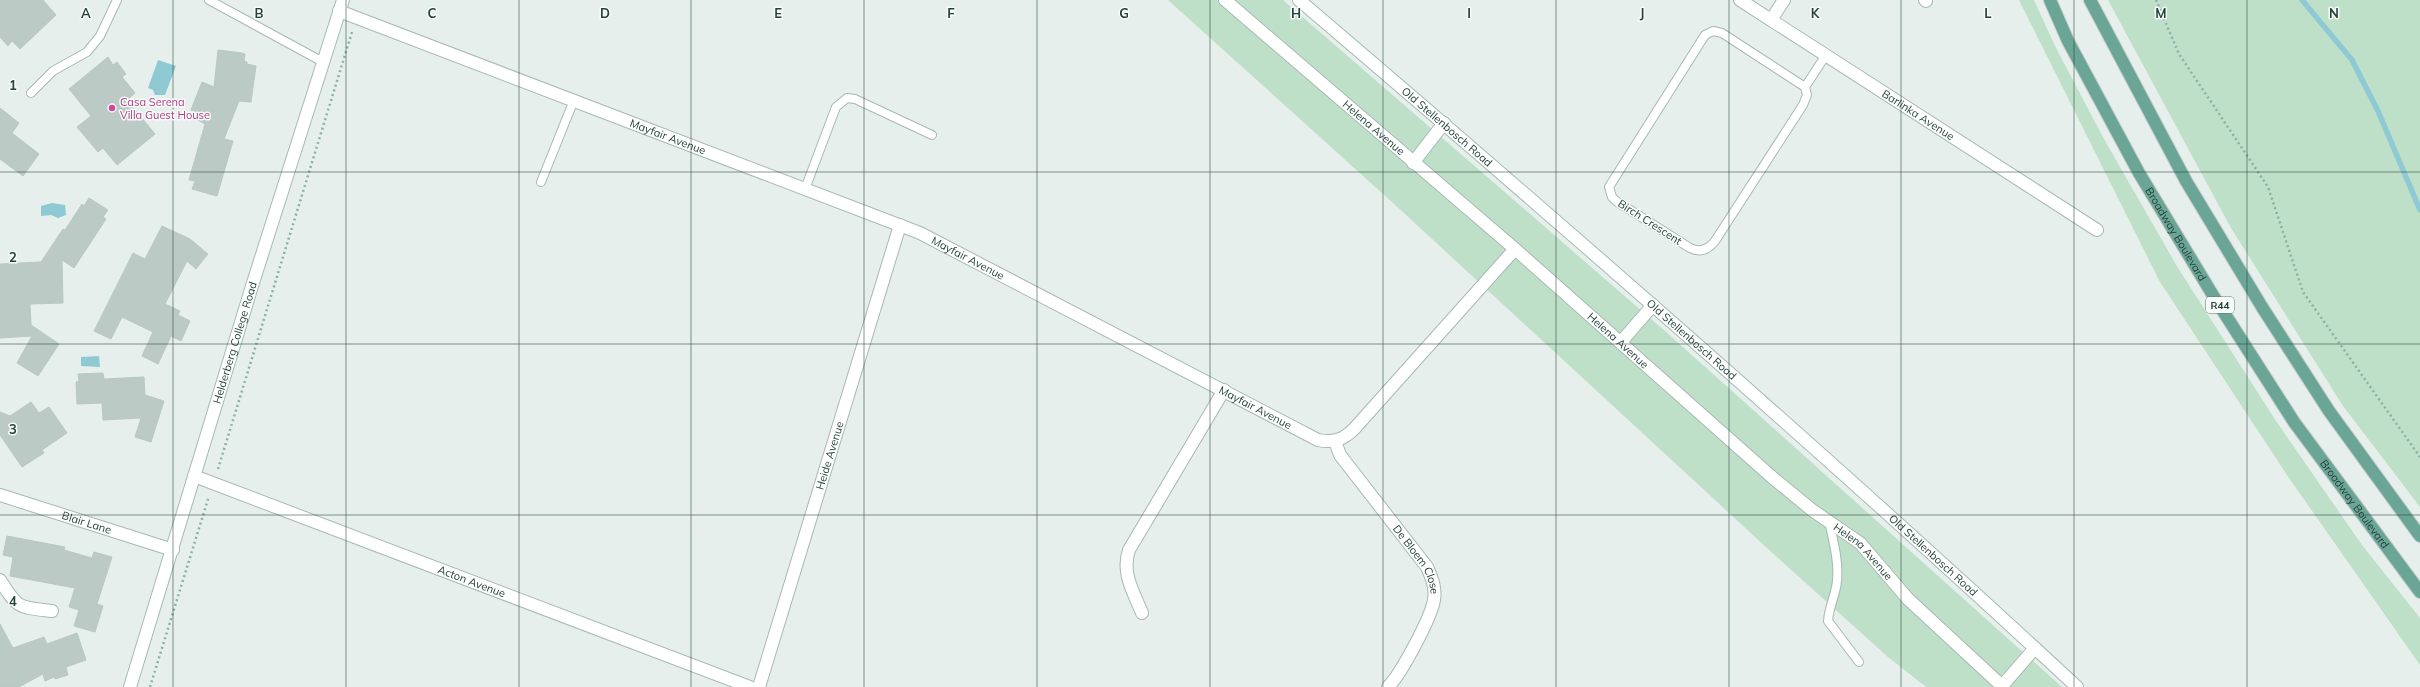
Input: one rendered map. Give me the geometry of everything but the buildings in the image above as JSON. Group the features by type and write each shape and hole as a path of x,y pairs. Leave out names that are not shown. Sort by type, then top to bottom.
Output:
{"main road":[{"name":"Broadway Boulevard","path":"2050,0 2068,41 2139,172 2214,296 2294,422 2420,592"},
{"path":"2090,0 2186,181 2258,300 2329,411 2420,536"}],"street":[{"name":"Helena Avenue","path":"1225,0 1515,249 1773,478 1860,543 1908,599 2002,686"},
{"name":"Old Stellenbosch Road","path":"1299,0 1444,123 1653,305 2077,687"},
{"name":"Barlinka Avenue","path":"1740,0 2097,230"},
{"path":"1772,20 1784,0"},
{"name":"Helderberg College Road","path":"130,687 173,550 194,476 341,5"},
{"name":"Mayfair Avenue","path":"341,5 356,17 920,233 1318,440 1335,441"},
{"path":"1413,163 1444,123"},
{"name":"Heide Avenue","path":"759,687 900,225"},
{"path":"1335,441 1342,439 1354,429 1515,249"},
{"path":"1621,342 1653,305"},
{"path":"1142,613 1126,572 1126,559 1129,550 1224,390"},
{"name":"De Bloem Close","path":"1335,441 1340,455 1427,567 1433,582 1434,598 1431,611 1399,672 1388,687"},
{"name":"Acton Avenue","path":"194,476 750,687"},
{"name":"Blair Lane","path":"0,496 173,550"},
{"path":"0,580 13,601 22,608 52,611"},
{"path":"2002,686 2035,648"}],"lane":[{"path":"31,93 53,71 88,52 100,36 117,0"},
{"path":"209,0 323,62"},
{"name":"Birch Crescent","path":"1805,87 1722,33 1718,31 1709,32 1609,183 1609,192 1612,197 1690,248 1699,251 1710,247 1803,105 1806,95 1805,87 1826,55"},
{"path":"805,189 836,107 847,98 855,99 932,135"},
{"path":"541,182 574,100"},
{"path":"1829,521 1838,570 1837,583 1829,610 1828,620 1858,662"}],"path":[{"path":"2156,0 2179,54 2268,187 2303,292 2420,457"},
{"path":"150,687 356,17"}],"green space":[{"path":"1168,0 1283,0 1665,331 2062,687 1926,687 1888,657 1767,548 1393,203"},
{"path":"2019,0 2034,0 2056,48 2104,139 2178,268 2276,421 2362,545 2420,618 2420,665 2289,478 2160,282"},
{"path":"2108,0 2420,0 2420,507 2343,406 2231,228"}],"water":[{"path":"158,60 176,66 165,95 155,95 153,90 148,88"},
{"path":"52,203 65,205 66,215 58,218 51,215 41,216 41,206"},
{"path":"99,356 100,367 81,366 81,357"}],"waterway":[{"path":"2302,0 2352,60 2378,111 2420,210"}],"place":[{"name":"Casa Serena Villa Guest House","path":"112,108"}]}
